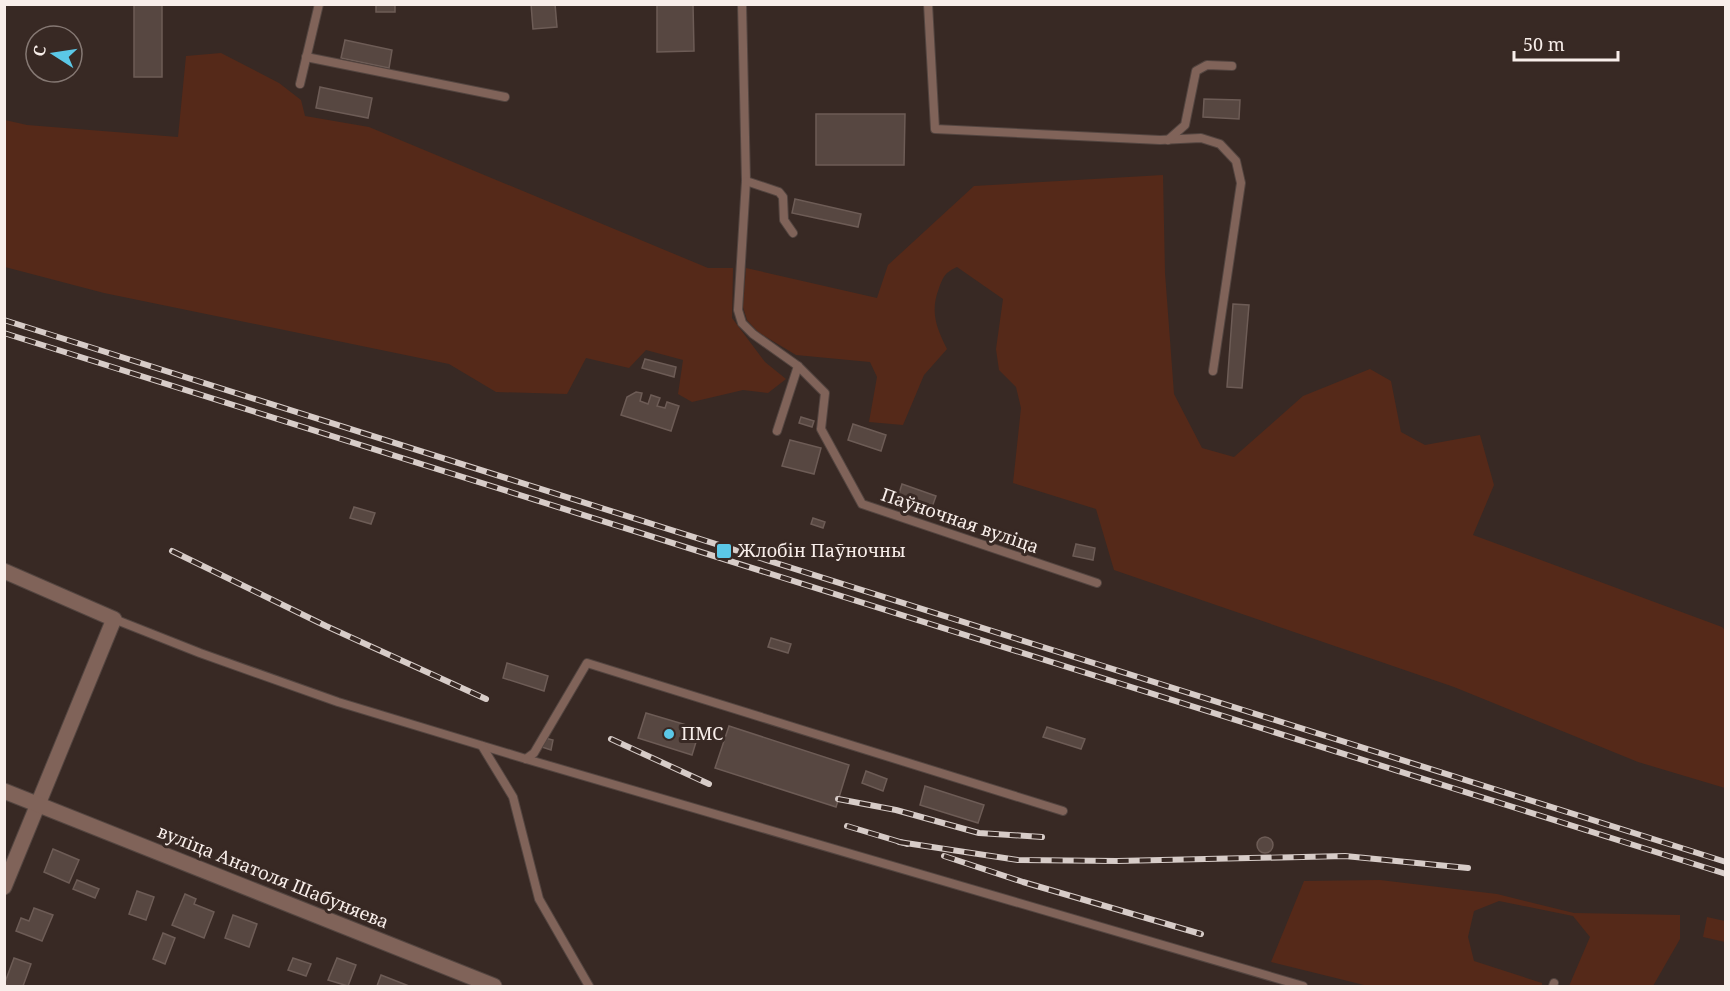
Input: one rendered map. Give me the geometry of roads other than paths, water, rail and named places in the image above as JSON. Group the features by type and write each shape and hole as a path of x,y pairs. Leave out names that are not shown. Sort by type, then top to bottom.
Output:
{"street":[{"path":"4,571 114,619 4,887"},
{"name":"вуліца Анатоля Шабуняева","path":"4,790 494,987"}],"lane":[{"path":"300,84 319,4"},
{"path":"742,4 746,181 738,310 742,323 753,334 798,366 777,431"},
{"path":"928,4 935,129 1168,140 1201,138 1220,144 1236,161 1241,183 1213,371"},
{"path":"306,57 505,97"},
{"path":"1168,140 1185,125 1196,71 1207,64 1232,66"},
{"path":"746,181 779,192 783,197 784,220 793,233"},
{"name":"Паўночная вуліца","path":"798,366 825,393 821,429 862,504 1097,583"},
{"path":"114,619 200,653 338,702 1303,987"},
{"path":"526,759 534,753 587,663 1062,811"},
{"path":"482,746 513,796 539,899 589,987"}],"railway":[{"path":"4,320 1726,862"},
{"path":"4,333 1726,874"},
{"path":"172,551 326,626 486,699"},
{"path":"611,739 709,784"},
{"path":"838,799 896,810 979,833 1042,837"},
{"path":"847,826 907,844"},
{"path":"899,842 1018,860 1117,861 1345,856 1468,868"},
{"path":"944,856 1023,882 1201,934"}],"place":[{"name":"Жлобін Паўночны","path":"724,551"},
{"name":"ПМС","path":"669,734"}]}
